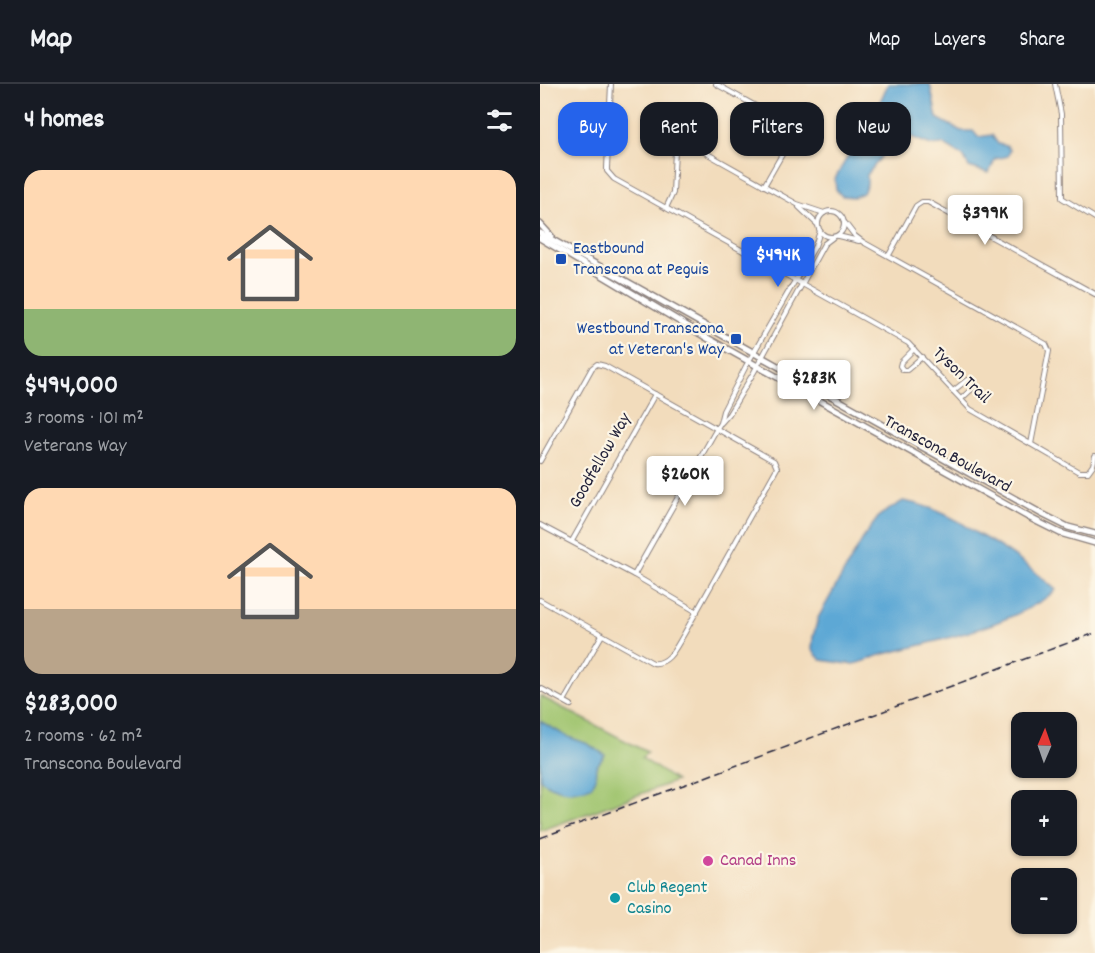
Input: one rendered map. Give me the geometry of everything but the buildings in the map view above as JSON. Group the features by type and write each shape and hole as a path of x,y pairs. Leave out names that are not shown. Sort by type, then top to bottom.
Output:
{"street":[{"name":"Tyson Trail","path":"611,84 607,171 614,179 908,343 970,409 1079,472 1088,472 1095,456"},
{"path":"716,84 790,125 792,129 792,137 764,186"},
{"path":"1055,84 1061,114 1062,198 1095,218"},
{"path":"666,208 673,193 675,150 683,143 690,144 797,204 824,213"},
{"path":"889,255 916,206 922,202 928,202 1095,294"},
{"path":"797,204 818,225"},
{"path":"832,238 825,236 818,225 819,218 830,211 842,216 855,236 863,242 1046,344 1049,351 1031,444"},
{"path":"634,574 717,428 729,414 758,366 824,244 838,236 845,223"},
{"path":"540,224 556,242"},
{"path":"720,423 723,411 753,353 815,246 820,231"},
{"name":"Transcona Boulevard","path":"540,233 1042,514 1068,527 1095,534"},
{"path":"838,236 863,242"},
{"name":"Transcona Boulevard","path":"540,240 549,243 749,361 1042,525 1072,538 1095,543"},
{"path":"914,349 901,362 900,366 903,370 907,370 922,357"},
{"path":"540,461 592,368 597,364 605,366 717,428 774,461 777,468 697,612 666,660 660,664 652,663 540,600"},
{"path":"953,391 970,380 973,388 961,399"},
{"name":"Goodfellow Way","path":"572,541 655,394"},
{"path":"540,525 634,574 697,612"},
{"path":"564,701 602,635"},
{"path":"540,688 571,705"}],"green space":[{"path":"540,696 647,752 642,758 676,781 540,831"}],"water":[{"path":"888,84 930,84 937,118 961,131 973,131 978,137 992,135 998,144 1007,146 1010,150 1008,156 995,159 989,173 969,167 963,156 943,144 931,145 911,137 911,102 880,102"},
{"path":"848,156 882,156 867,175 867,184 863,193 854,197 842,196 836,190 835,179"},
{"path":"903,501 932,509 962,523 1018,559 1056,590 1020,613 951,637 853,664 821,660 812,650 818,618 865,535 880,515"},
{"path":"540,721 566,736 588,744 605,755 596,767 595,781 591,786 571,791 562,790 540,779"}],"railway":[{"path":"540,838 1095,633"}],"place":[{"name":"Eastbound Transcona at Peguis","path":"561,259"},
{"name":"Westbound Transcona at Veteran's Way","path":"736,339"},
{"name":"Canad Inns","path":"708,861"},
{"name":"Club Regent Casino","path":"615,898"}]}
